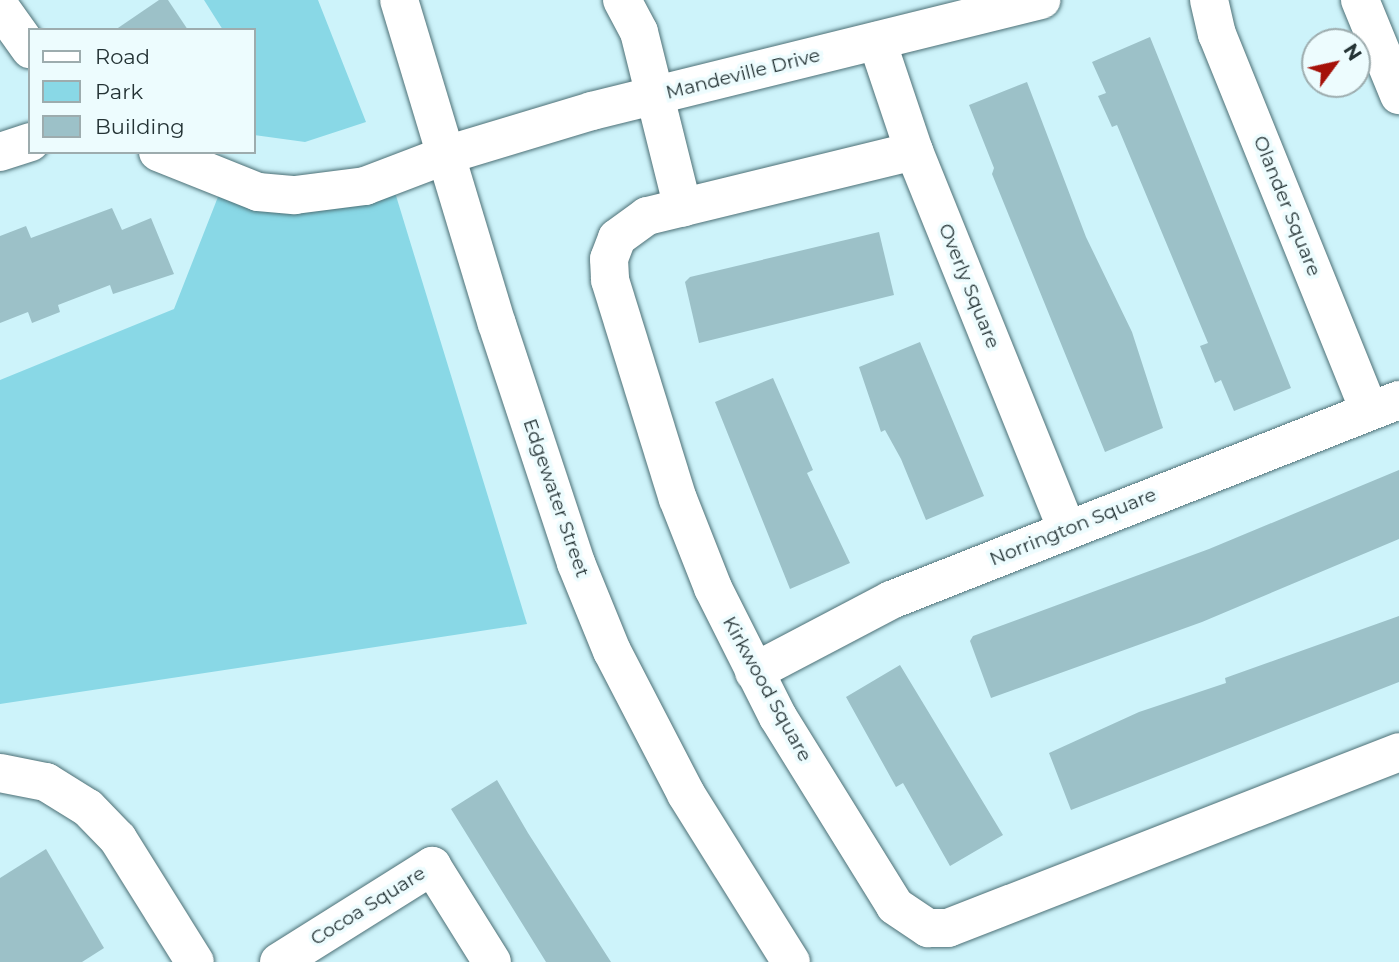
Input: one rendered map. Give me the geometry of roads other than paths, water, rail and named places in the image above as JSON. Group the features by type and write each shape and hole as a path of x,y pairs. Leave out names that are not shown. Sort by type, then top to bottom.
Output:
{"street":[{"name":"Edgewater Street","path":"399,0 576,563 612,651 686,794 791,962"},
{"path":"622,0 639,32 682,208"},
{"name":"Mandeville Drive","path":"163,154 258,192 295,195 365,186 446,155 656,95 1042,0"},
{"name":"Olander Square","path":"1209,0 1217,34 1384,405"},
{"path":"1360,0 1399,95"},
{"path":"0,7 28,46"},
{"name":"Overly Square","path":"877,41 914,151 1068,529"},
{"path":"0,152 28,143"},
{"name":"Kirkwood Square","path":"914,151 647,216 617,238 609,259 610,280 678,499 754,672 895,906 928,928 948,928 1399,752"},
{"name":"Norrington Square","path":"754,672 891,600 1384,405"},
{"path":"0,773 46,782 88,808 118,839 195,962"},
{"name":"Cocoa Square","path":"279,962 432,866 492,962"}]}
